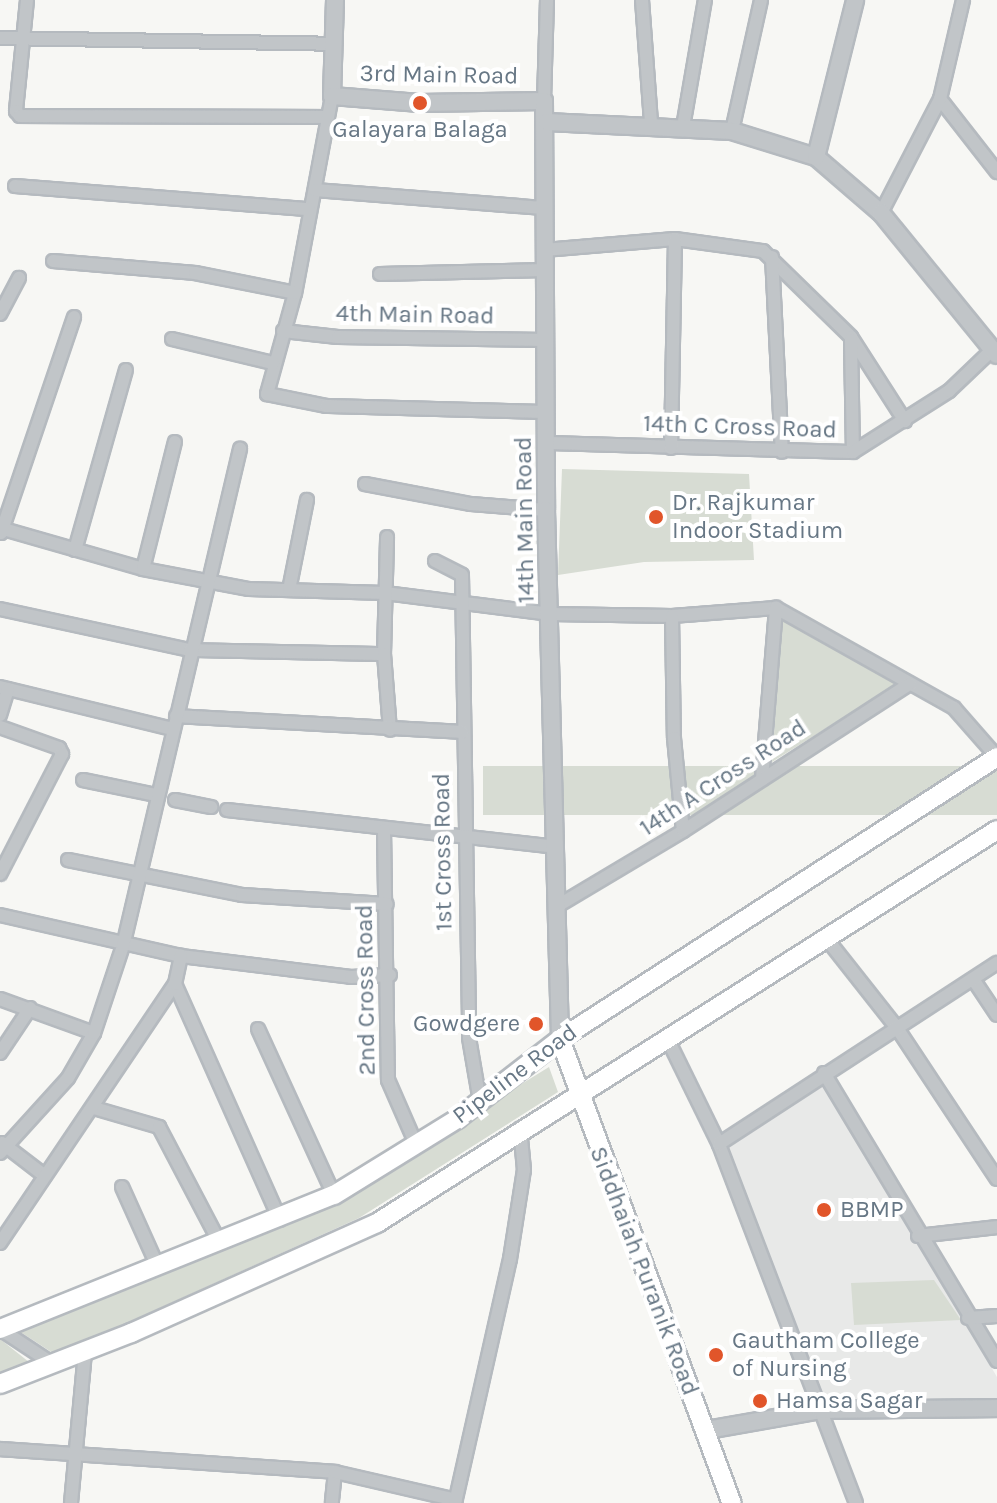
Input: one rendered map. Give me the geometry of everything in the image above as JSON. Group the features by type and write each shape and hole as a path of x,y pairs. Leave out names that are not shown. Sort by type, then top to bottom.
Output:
{"main road":[{"name":"Pipeline Road","path":"0,1329 280,1220 334,1195 480,1102 560,1039 997,757"},
{"name":"Pipeline Road","path":"0,1384 85,1353 349,1237 997,830"},
{"name":"Siddhaiah Puranik Road","path":"560,1039 576,1092 707,1430 732,1503"}],"street":[{"path":"27,0 16,111 20,116 327,117"},
{"path":"335,0 332,96 295,293 273,363 270,398 326,406 547,412"},
{"name":"14th Main Road","path":"547,0 543,208 546,510 559,905 560,1039"},
{"path":"642,0 651,124"},
{"path":"683,127 705,0"},
{"path":"732,131 761,0"},
{"path":"816,157 855,0"},
{"path":"881,213 940,99 963,0"},
{"path":"0,38 334,44"},
{"name":"3rd Main Road","path":"332,96 420,103 544,101"},
{"path":"940,99 997,172"},
{"path":"547,122 651,124 732,131 816,157 881,213 995,352"},
{"path":"15,186 309,209"},
{"path":"315,190 543,208"},
{"path":"671,448 675,239"},
{"path":"544,250 675,239 763,251 851,337 905,421"},
{"path":"772,257 782,452"},
{"path":"53,261 195,273 295,293"},
{"path":"380,274 545,270"},
{"path":"0,314 19,278"},
{"path":"74,317 1,531 205,584 385,593 551,614 672,616 776,608 954,708 997,757"},
{"name":"4th Main Road","path":"283,331 338,337 546,340"},
{"path":"851,337 853,452"},
{"path":"172,339 273,363"},
{"name":"14th C Cross Road","path":"547,443 853,452 949,391 995,352"},
{"path":"75,550 126,370"},
{"path":"143,569 175,442"},
{"path":"45,1176 2,1147 68,1078 94,1033 123,946 205,584 240,449"},
{"path":"365,484 471,504 546,510"},
{"path":"289,590 307,500"},
{"path":"387,537 384,654 390,730"},
{"path":"435,561 462,575 464,601"},
{"name":"1st Cross Road","path":"464,601 463,732 470,1055 480,1102"},
{"path":"762,779 776,608"},
{"path":"0,609 190,650 384,654"},
{"path":"672,616 674,738 683,831"},
{"name":"14th A Cross Road","path":"559,905 683,831 909,684"},
{"path":"0,715 4,688 174,722 463,732"},
{"path":"0,727 59,748 62,754 0,874"},
{"path":"83,780 156,795"},
{"path":"175,800 211,807"},
{"path":"227,810 555,847"},
{"name":"2nd Cross Road","path":"384,830 390,975 389,1084 416,1144"},
{"path":"68,860 242,895 387,904"},
{"path":"0,915 123,946 181,956 351,977 390,975"},
{"path":"826,938 897,1028 997,1179"},
{"path":"0,1243 175,984 181,956"},
{"path":"719,1144 997,963"},
{"path":"973,979 997,1015"},
{"path":"175,984 280,1220"},
{"path":"0,999 94,1033"},
{"path":"0,1053 30,1008"},
{"path":"258,1029 334,1195"},
{"path":"667,1038 719,1144 856,1503"},
{"path":"824,1073 918,1236 997,1361"},
{"path":"94,1108 159,1127 220,1243"},
{"path":"0,1449 335,1472 455,1502 510,1259 524,1170 520,1128"},
{"path":"122,1187 158,1267"},
{"path":"918,1236 997,1227"},
{"path":"968,1318 997,1316"},
{"path":"0,1329 53,1364"},
{"path":"71,1503 72,1453 85,1353"},
{"path":"707,1430 820,1410 997,1408"},
{"path":"332,1503 335,1472"}],"shaded area":[{"name":"Dr. Rajkumar Indoor Stadium","path":"562,469 749,474 754,560 644,562 558,575"},
{"path":"782,620 897,684 772,762"},
{"path":"483,766 997,766 997,815 483,815"},
{"path":"549,1067 558,1092 359,1218 56,1355 19,1331 321,1208"},
{"path":"822,1083 997,1377 997,1401 826,1403 724,1146"},
{"path":"934,1280 961,1320 854,1325 851,1283"},
{"path":"0,1339 29,1362 0,1373"}],"place":[{"name":"Galayara Balaga","path":"420,103"},
{"name":"Dr. Rajkumar Indoor Stadium","path":"656,517"},
{"name":"Gowdgere","path":"536,1024"},
{"name":"BBMP","path":"824,1210"},
{"name":"Gautham College of Nursing","path":"716,1355"},
{"name":"Hamsa Sagar","path":"760,1401"}]}
